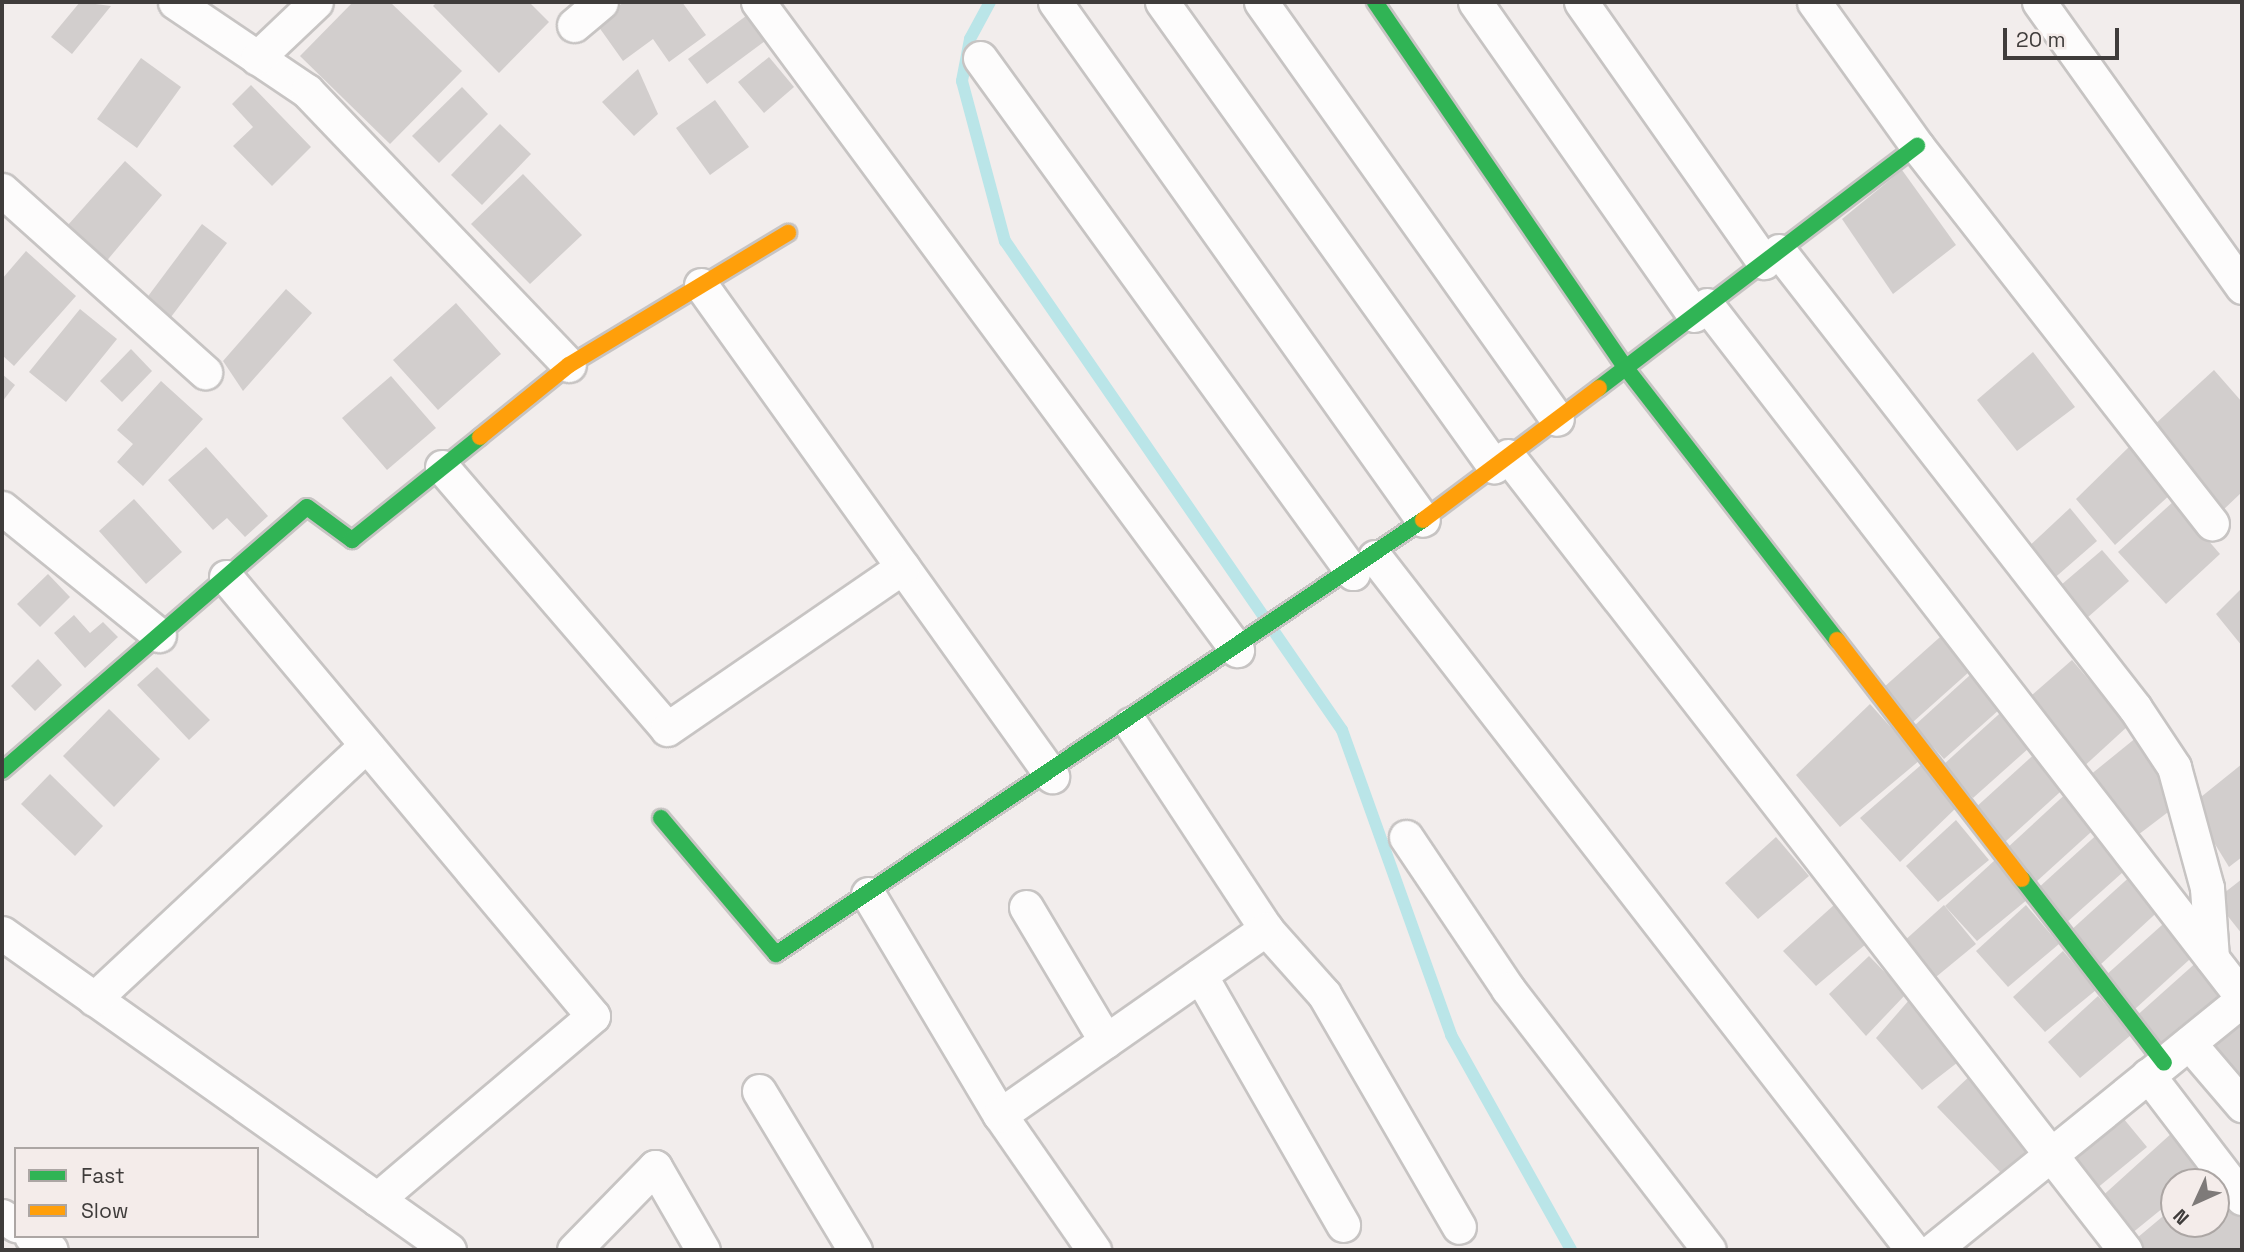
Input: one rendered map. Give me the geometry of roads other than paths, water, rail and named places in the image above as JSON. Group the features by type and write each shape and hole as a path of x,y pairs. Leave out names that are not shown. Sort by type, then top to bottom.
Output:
{"street":[{"path":"175,2 307,91 569,365"},
{"path":"257,58 317,2"},
{"path":"574,24 601,2"},
{"path":"758,2 1243,646"},
{"path":"1055,2 1423,520"},
{"path":"1161,2 1501,461 2124,1250"},
{"path":"1261,2 1557,419"},
{"path":"1375,2 1625,367 2167,1060 2242,1198"},
{"path":"1475,2 1700,310 2242,998 1933,1250"},
{"path":"1581,2 1772,256 2135,708 2174,767 2207,888 2213,958"},
{"path":"1814,2 1917,146 2212,523"},
{"path":"2039,2 2242,288"},
{"path":"980,58 1364,565 1913,1250"},
{"path":"661,818 776,954 1131,724 1364,565 1917,146"},
{"path":"2,190 205,372"},
{"path":"2,771 307,507 352,540 569,365 788,233"},
{"path":"701,285 1052,776"},
{"path":"442,467 667,729 903,567"},
{"path":"2,509 159,635"},
{"path":"226,577 593,1016 377,1199"},
{"path":"1131,724 1266,929 1324,994 1459,1227"},
{"path":"94,999 366,745"},
{"path":"1406,837 1508,989 1709,1250"},
{"path":"868,894 1000,1115 1094,1250"},
{"path":"1026,907 1105,1041"},
{"path":"1000,1115 1266,929"},
{"path":"2,933 449,1250"},
{"path":"1200,975 1343,1225"},
{"path":"2167,1060 2242,1105"},
{"path":"759,1091 855,1250"},
{"path":"574,1250 655,1167 703,1250"},
{"path":"34,1238 51,1250"}],"waterway":[{"path":"990,2 970,39 962,81 1005,241 1342,730 1451,1035 1571,1250"}]}
